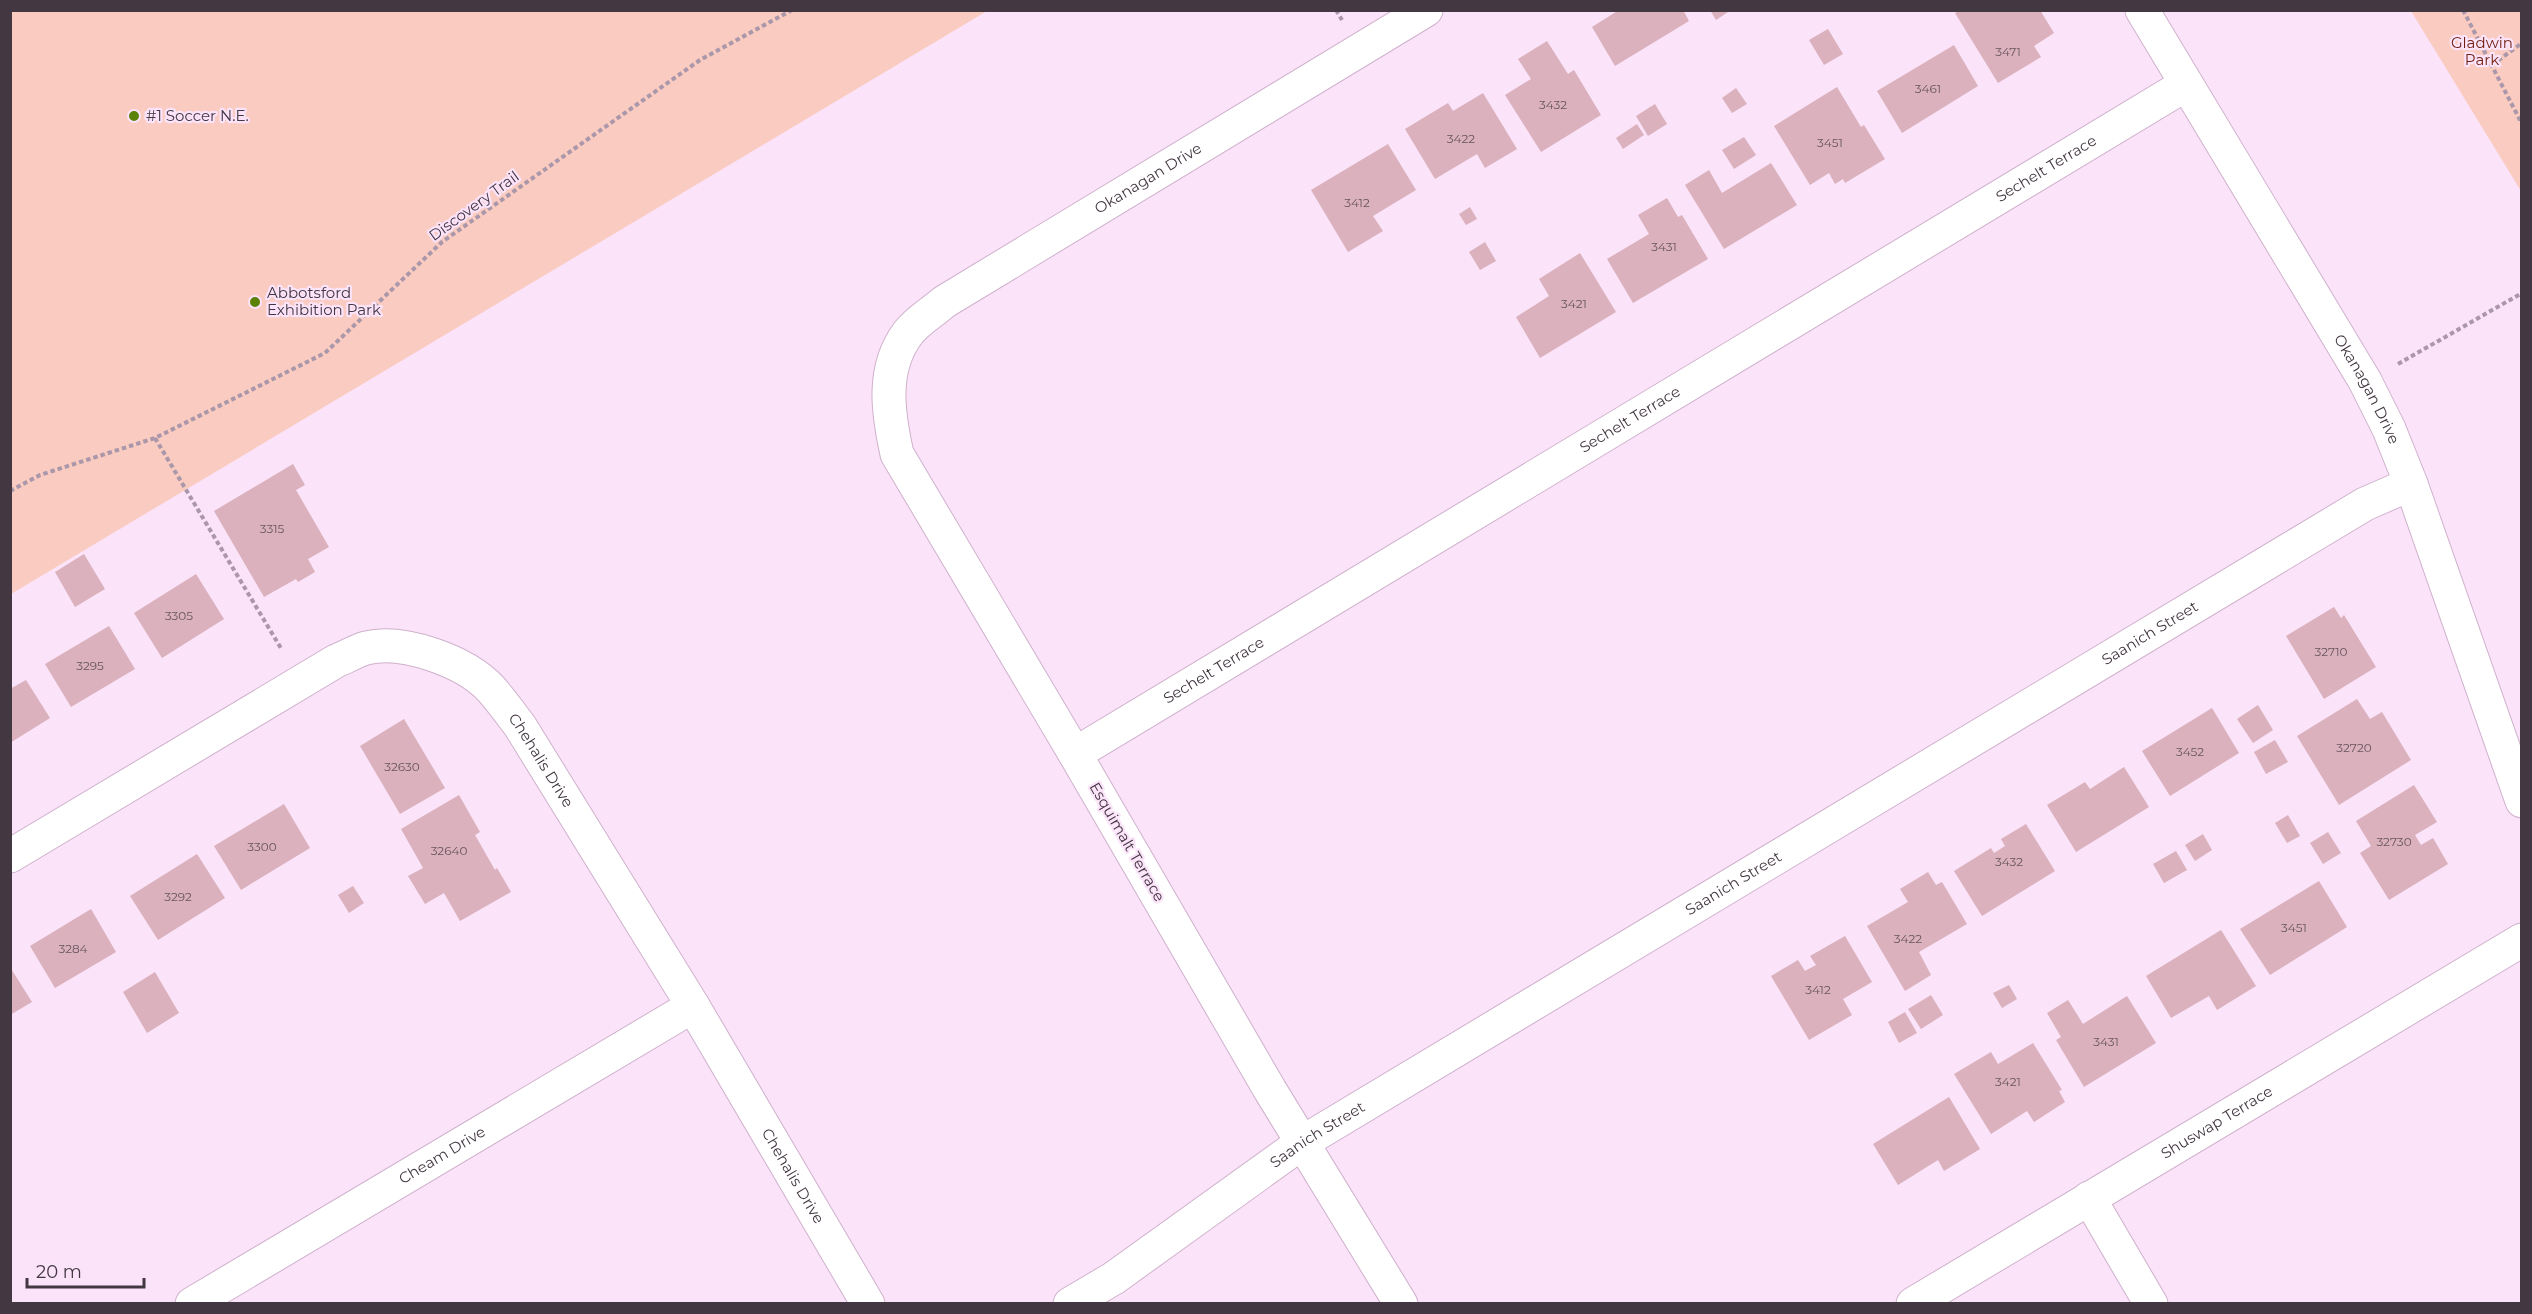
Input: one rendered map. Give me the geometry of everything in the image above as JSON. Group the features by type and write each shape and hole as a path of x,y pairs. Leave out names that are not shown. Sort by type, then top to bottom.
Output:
{"street":[{"name":"Okanagan Drive","path":"890,369 908,332 944,302 1426,10"},
{"name":"Okanagan Drive","path":"2142,10 2365,381 2389,429 2411,484 2522,801"},
{"name":"Sechelt Terrace","path":"1075,754 2185,85"},
{"name":"Esquimalt Terrace","path":"890,369 889,416 897,454 1270,1090 1401,1304"},
{"name":"Saanich Street","path":"1070,1304 1114,1278 1303,1142 2355,510 2411,484"},
{"name":"Chehalis Drive","path":"10,856 336,661 367,648 397,647 426,652 464,668 490,687 520,726 693,1006 868,1304"},
{"name":"Shuswap Terrace","path":"1913,1304 2522,940"},
{"name":"Cheam Drive","path":"192,1304 693,1006"},
{"path":"2089,1198 2151,1304"}],"path":[{"name":"Discovery Trail","path":"10,491 39,474 155,438 325,353 442,242 700,60 792,10"},
{"path":"2463,10 2522,124"},
{"path":"2492,65 2522,43"},
{"path":"2365,381 2410,358 2522,293"},
{"path":"155,438 300,682"}],"green space":[{"name":"Abbotsford Exhibition Park","path":"11,10 987,10 987,11 11,594"},
{"name":"Gladwin Park","path":"2411,11 2521,11 2521,191"}],"building":[{"path":"1619,10 1683,10 1689,21 1615,66 1592,27"},
{"path":"1710,10 1731,10 1716,20"},
{"path":"1960,10 2040,10 2054,33 2034,46 2041,57 1998,83 1955,13"},
{"path":"1828,29 1843,54 1824,65 1809,40"},
{"path":"1547,41 1568,74 1574,70 1601,115 1541,152 1505,95 1531,79 1518,59"},
{"path":"1954,45 1978,86 1902,133 1877,91"},
{"path":"1837,87 1861,127 1864,125 1885,159 1845,183 1843,179 1835,184 1829,173 1810,185 1774,126"},
{"path":"1736,88 1747,104 1732,113 1722,98"},
{"path":"1483,93 1517,149 1485,168 1477,154 1435,179 1405,129 1448,103 1453,111"},
{"path":"1655,104 1667,124 1648,136 1636,116"},
{"path":"1637,124 1644,135 1623,149 1616,138"},
{"path":"1744,137 1756,155 1734,169 1722,150"},
{"path":"1388,144 1416,190 1373,216 1383,231 1348,252 1311,190"},
{"path":"1771,163 1797,205 1724,249 1685,185 1709,170 1722,193"},
{"path":"1667,198 1678,217 1682,215 1708,259 1633,303 1607,259 1649,234 1638,215"},
{"path":"1470,207 1477,219 1466,225 1459,214"},
{"path":"1485,242 1496,261 1480,270 1469,252"},
{"path":"1580,253 1616,312 1540,358 1516,317 1549,296 1539,279"},
{"path":"293,464 305,485 296,490 329,547 308,559 315,572 298,582 296,579 264,597 214,511"},
{"path":"84,554 105,589 75,607 55,572"},
{"path":"196,574 224,619 162,658 134,613"},
{"path":"2334,607 2341,618 2344,615 2376,667 2324,699 2286,636"},
{"path":"109,626 135,669 71,707 45,664"},
{"path":"26,680 50,718 10,743 10,689"},
{"path":"2357,699 2370,719 2382,712 2411,760 2339,805 2297,736"},
{"path":"2258,705 2273,730 2253,743 2237,719"},
{"path":"2212,708 2239,753 2170,796 2142,751"},
{"path":"404,719 445,788 400,814 360,746"},
{"path":"2275,740 2288,762 2266,774 2254,752"},
{"path":"2124,767 2149,807 2076,852 2047,805 2085,782 2090,789"},
{"path":"2414,785 2437,822 2415,835 2421,845 2433,838 2448,864 2389,900 2360,853 2371,846 2356,821"},
{"path":"459,795 480,832 475,835 511,892 460,921 444,893 425,904 408,876 423,868 401,829"},
{"path":"284,804 310,848 241,890 214,846"},
{"path":"2288,815 2300,836 2287,843 2275,823"},
{"path":"2026,824 2055,871 1982,916 1954,871 1991,848 1994,853 2005,846 2001,839"},
{"path":"2328,832 2341,853 2323,864 2310,843"},
{"path":"2203,834 2212,850 2195,861 2185,845"},
{"path":"2176,851 2187,870 2164,883 2153,864"},
{"path":"197,854 225,898 158,940 130,896"},
{"path":"1928,872 1936,885 1942,882 1967,924 1919,952 1931,975 1905,991 1867,926 1908,902 1900,889"},
{"path":"2319,881 2347,927 2270,975 2240,929"},
{"path":"353,886 364,903 349,913 338,895"},
{"path":"91,909 116,952 55,988 30,946"},
{"path":"2221,930 2256,986 2217,1010 2209,996 2171,1018 2146,976"},
{"path":"1845,936 1872,982 1843,999 1852,1015 1809,1040 1771,976 1798,960 1805,971 1816,965 1810,956"},
{"path":"10,967 32,1002 10,1015"},
{"path":"155,972 179,1013 147,1033 123,992"},
{"path":"2009,985 2017,999 2002,1008 1993,993"},
{"path":"1931,995 1943,1015 1921,1029 1908,1009"},
{"path":"2127,996 2156,1043 2084,1087 2056,1040 2061,1037 2047,1013 2068,1000 2083,1024"},
{"path":"1905,1012 1917,1033 1899,1043 1888,1022"},
{"path":"2033,1043 2062,1090 2059,1091 2065,1102 2034,1122 2027,1111 1991,1134 1954,1074 1991,1052 1998,1064"},
{"path":"1949,1097 1980,1149 1944,1171 1938,1160 1898,1185 1873,1144"}],"place":[{"name":"#1 Soccer N.E.","path":"134,116"},
{"name":"Abbotsford Exhibition Park","path":"255,302"}]}
